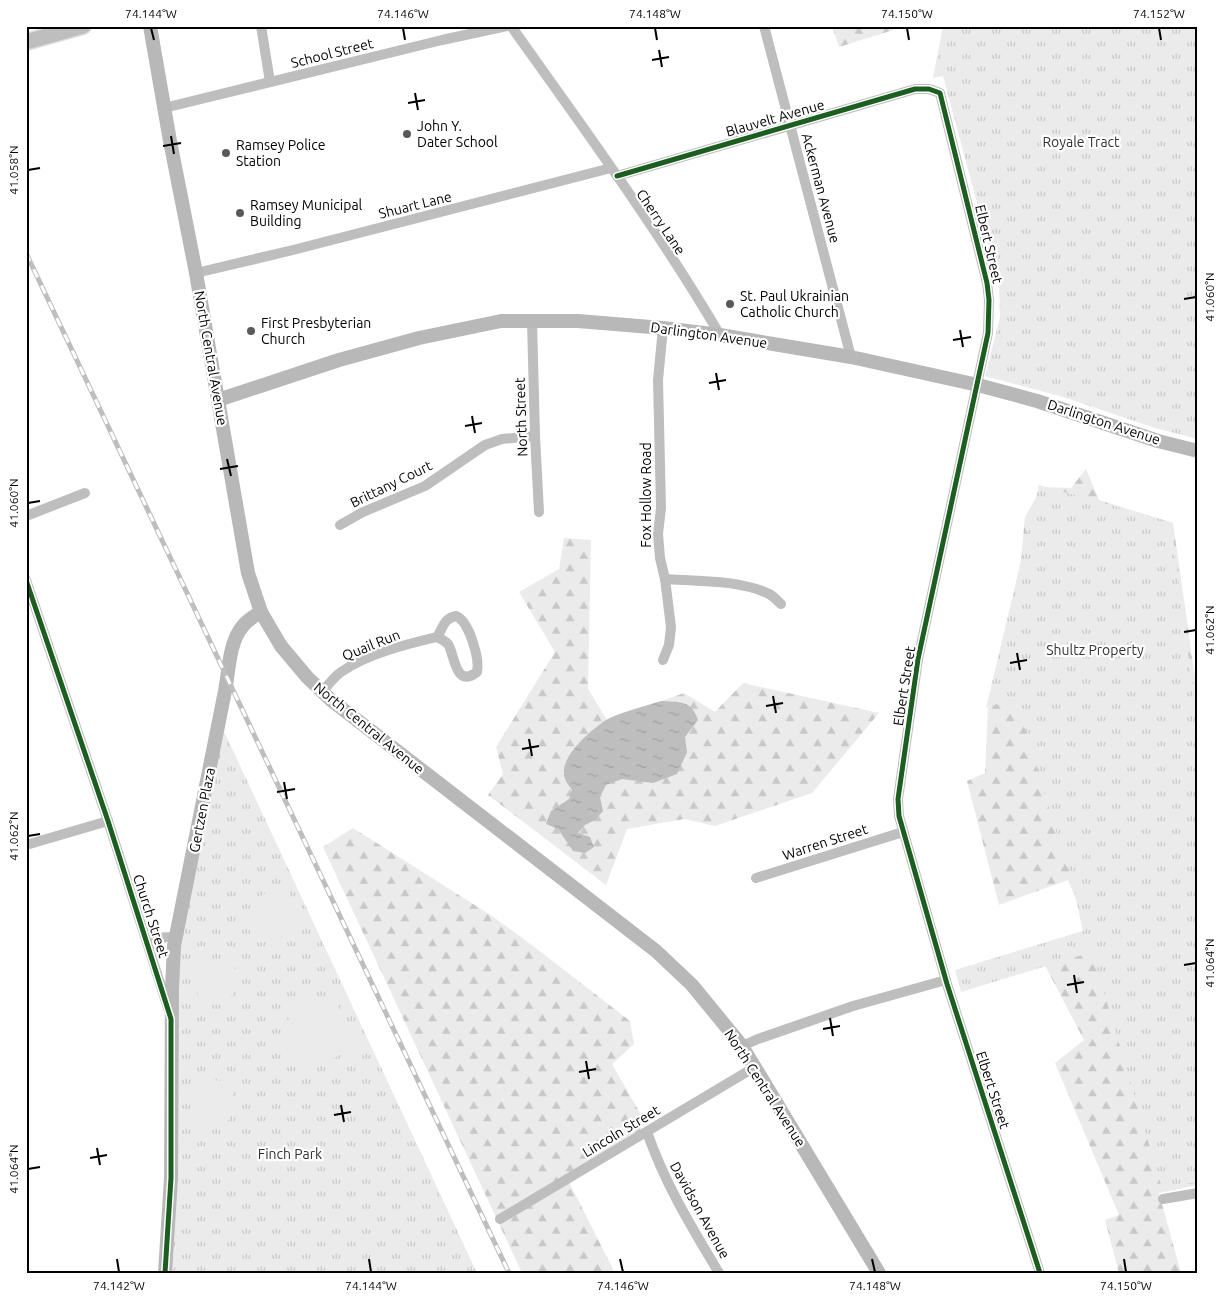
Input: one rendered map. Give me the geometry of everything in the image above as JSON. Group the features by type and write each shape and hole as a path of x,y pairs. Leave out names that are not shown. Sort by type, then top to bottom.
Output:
{"main road":[{"path":"26,42 44,32 83,26"},
{"name":"North Central Avenue","path":"150,26 196,273 248,573 261,612 281,646 292,660 340,709 656,951 692,985 742,1046 879,1273"},
{"name":"Darlington Avenue","path":"218,400 339,360 419,338 501,321 578,321 720,335 851,357 1037,401 1198,451"},
{"name":"Gertzen Plaza","path":"171,1019 175,937 234,643 242,627 261,612"},
{"name":"Church Street","path":"165,1273 171,1178 171,1019"}],"street":[{"path":"261,26 270,82"},
{"name":"School Street","path":"164,108 507,26"},
{"name":"Cherry Lane","path":"511,26 614,172 695,292 720,335"},
{"name":"Ackerman Avenue","path":"764,26 851,357"},
{"name":"Blauvelt Avenue","path":"614,172 916,89 929,89 940,93"},
{"name":"Elbert Street","path":"940,93 987,282 989,300 988,333 918,659 898,799 902,832 946,980 1040,1273"},
{"name":"Shuart Lane","path":"196,273 614,172"},
{"name":"North Street","path":"532,321 539,512"},
{"name":"Fox Hollow Road","path":"663,328 658,380 661,508 658,534 660,558 666,579 671,628 669,645 663,660"},
{"name":"Brittany Court","path":"340,525 364,512 424,486 485,445 502,439 535,436"},
{"path":"26,516 85,492"},
{"path":"666,579 732,584 756,589 771,595 781,604"},
{"name":"Church Street","path":"26,580 108,820 171,1019"},
{"path":"450,617 461,618 467,626 478,660 477,672 472,676 461,675 448,644 438,637 450,617"},
{"name":"Quail Run","path":"322,692 340,673 354,664 401,647 438,637"},
{"path":"26,845 108,820"},
{"name":"Warren Street","path":"756,878 902,832"},
{"name":"Church Street","path":"146,938 175,937"},
{"path":"742,1046 853,1006 946,980"},
{"name":"Lincoln Street","path":"500,1218 755,1067"},
{"name":"Davidson Avenue","path":"647,1132 658,1163 678,1206 719,1273"},
{"path":"1163,1199 1198,1193"}],"green space":[{"path":"832,26 906,26 839,47"},
{"name":"Royale Tract","path":"943,26 1198,26 1198,439 1155,428 1063,397 985,376 1000,317 999,285 943,76 933,78"},
{"name":"Shultz Property","path":"1086,469 1099,500 1173,523 1195,677 1198,679 1198,1185 1159,1193 1181,1273 1119,1273 1105,1220 1119,1215 1055,1063 1084,1040 1040,956 1085,943 1077,902 1068,880 999,905 967,781 985,773 988,708 1008,698 1025,517 1042,487 1071,488"},
{"name":"Shultz Property","path":"1039,485 1171,522 1198,729 1198,1182 1162,1188 1092,952 961,992 955,970 1086,930 1016,699 986,708"},
{"path":"564,538 591,540 588,689 607,720 684,693 715,712 743,683 879,713 812,793 715,826 684,819 627,829 606,885 488,795 503,774 496,747 555,652 519,592 559,569"},
{"name":"Finch Park","path":"215,712 477,1273 169,1273 175,934"},
{"path":"353,828 492,916 630,1021 634,1044 612,1064 644,1120 635,1142 569,1182 615,1273 522,1273 323,847"},
{"path":"288,890 304,928 301,932 291,936 288,932 262,943 249,929 247,923 248,912 254,902 264,894"},
{"path":"193,962 221,962 234,967 238,978 232,996 223,1003 214,1005 199,1003"},
{"path":"317,996 334,997 349,1033 360,1044 356,1053 345,1056 343,1054 320,1064 306,1066 298,1064 288,1052 285,1036 286,1027 292,1012 297,1006"},
{"path":"192,1079 227,1081 232,1085 233,1108 232,1114 226,1123 215,1127 189,1128"}],"water":[{"path":"661,701 679,702 688,705 698,720 685,737 687,752 677,774 653,783 622,779 606,785 600,797 603,811 578,833 590,837 594,847 585,853 573,851 558,829 546,824 551,811 569,799 572,790 566,782 564,775 568,758 586,736 606,720"}],"railway":[{"path":"26,253 509,1273"}],"cycle path":[{"path":"617,176 915,89 929,89 940,93 987,283 989,300 988,333 918,659 898,799 899,816 947,984 1040,1273"},
{"path":"26,580 108,821 171,1019 171,1178 165,1273"}],"place":[{"name":"John Y. Dater School","path":"407,134"},
{"name":"Ramsey Police Station","path":"226,153"},
{"name":"Ramsey Municipal Building","path":"240,213"},
{"name":"St. Paul Ukrainian Catholic Church","path":"730,304"},
{"name":"First Presbyterian Church","path":"251,331"}]}
